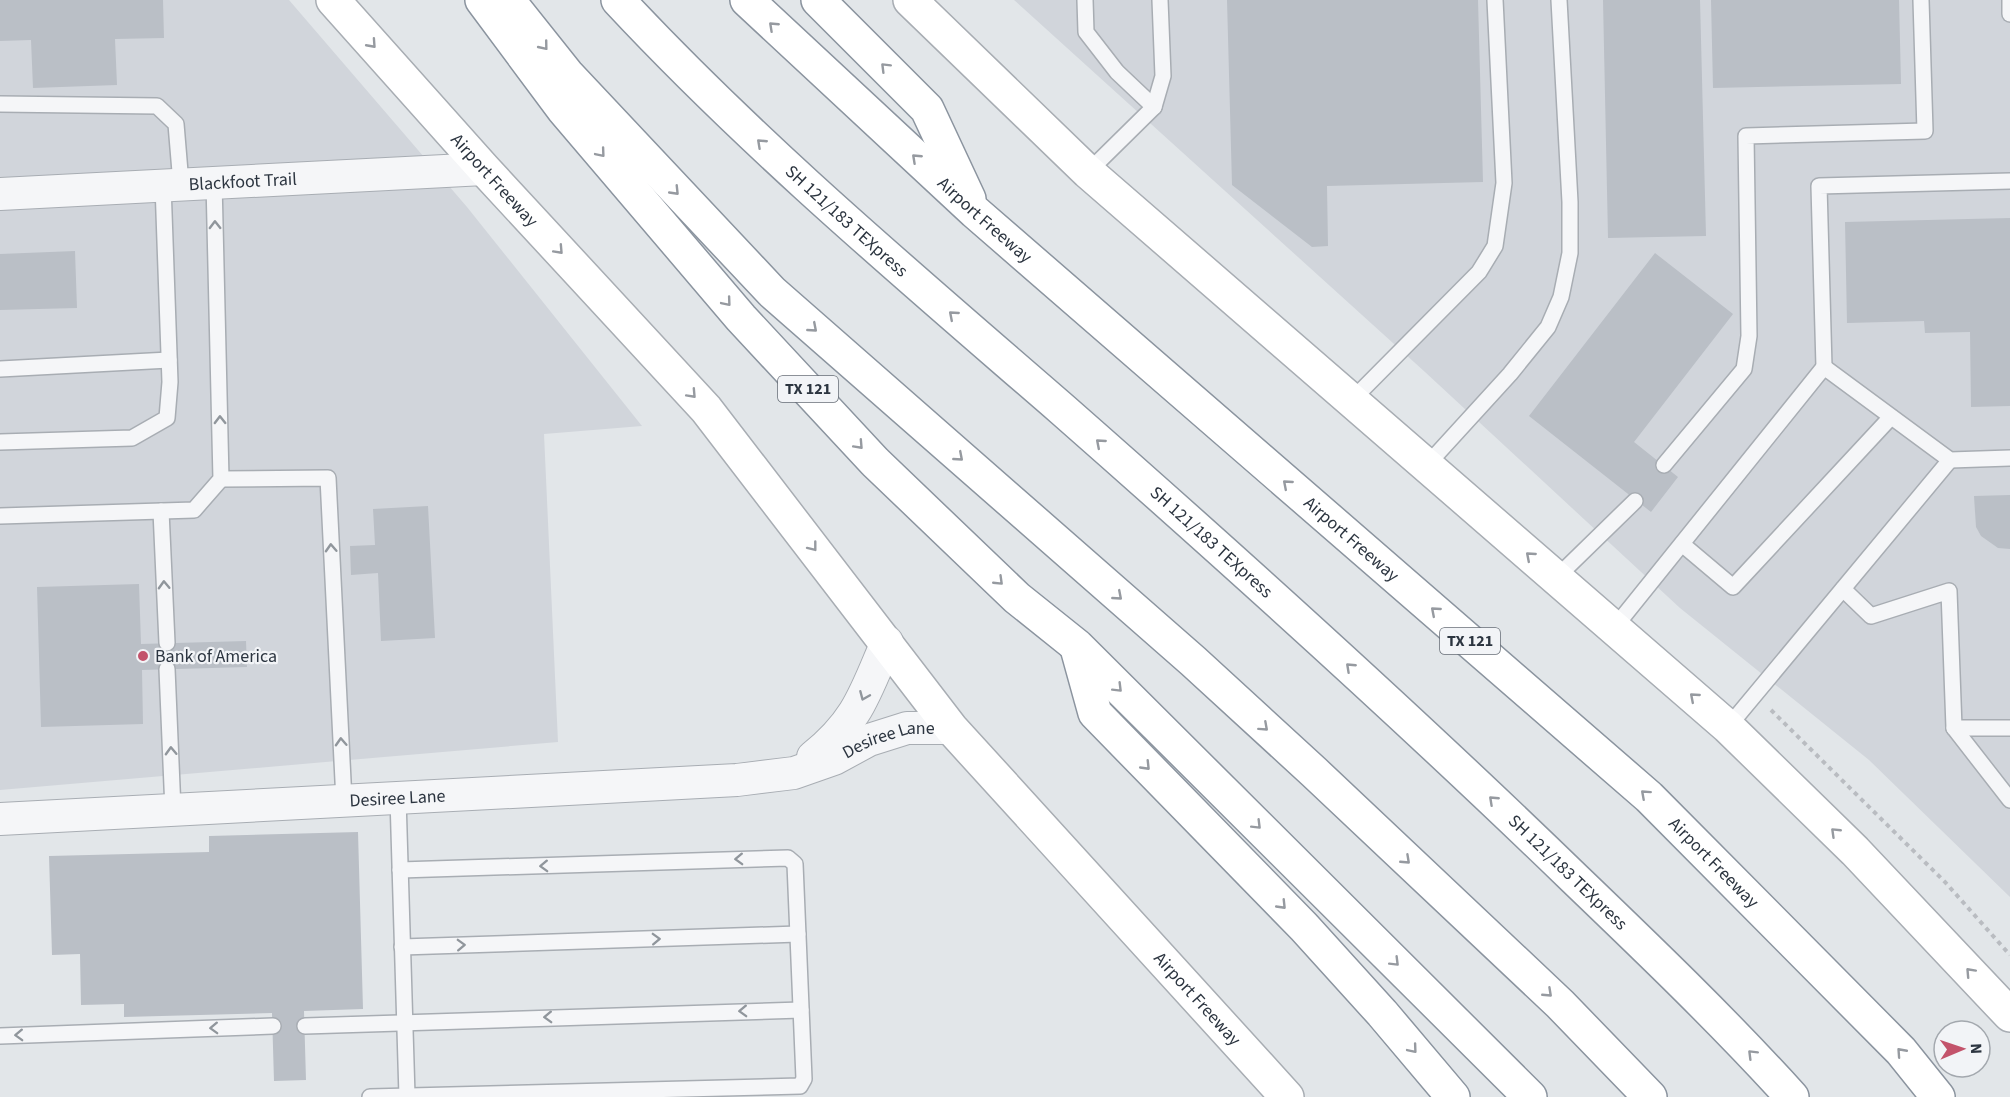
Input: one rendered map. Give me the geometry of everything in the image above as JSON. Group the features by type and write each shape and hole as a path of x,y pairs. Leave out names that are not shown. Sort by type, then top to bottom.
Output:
{"main road":[{"name":"Airport Freeway","path":"333,0 484,170 706,409 951,728 1285,1096"},
{"name":"TX 121","path":"482,0 563,109 741,318 875,462 1017,598 1077,646 1530,1097"},
{"path":"508,0 567,74 772,292 1314,772 1560,1004 1650,1097"},
{"name":"SH 121/183 TEXpress","path":"618,0 688,75 842,218 1268,589 1530,834 1792,1097"},
{"name":"Airport Freeway","path":"747,0 975,212 1649,797 1900,1051 1938,1097"},
{"path":"818,0 927,109 975,212"},
{"path":"910,0 1088,172 1728,727 1862,859 2010,1015"},
{"path":"1077,646 1095,713 1304,927 1382,1013 1453,1097"}],"street":[{"name":"Blackfoot Trail","path":"0,194 484,170"},
{"name":"Desiree Lane","path":"794,772 834,740 857,712 887,642"},
{"name":"Desiree Lane","path":"0,819 737,780 794,772 834,759 869,740 907,728 951,728"}],"lane":[{"path":"1085,0 1086,32 1116,72 1154,107"},
{"path":"1088,172 1154,107 1162,76 1160,0"},
{"path":"1351,401 1479,272 1495,246 1504,183 1495,0"},
{"path":"1426,466 1510,374 1548,327 1561,297 1570,253 1570,202 1559,0"},
{"path":"1664,465 1744,369 1749,336 1746,136 1925,131 1921,0"},
{"path":"2010,0 2010,14"},
{"path":"0,104 157,106 176,124 172,185 167,418 132,438 0,442"},
{"path":"1614,628 1824,367 1819,186 2010,181"},
{"path":"0,516 194,510 222,479 214,182"},
{"path":"0,369 169,360"},
{"path":"1824,367 1950,460 2010,458"},
{"path":"1682,544 1733,587 1891,417"},
{"path":"1728,727 1950,460"},
{"path":"222,479 328,478 344,801"},
{"path":"1556,578 1635,501"},
{"path":"161,511 166,643"},
{"path":"1843,589 1871,616 1949,591 1954,728 2010,800"},
{"path":"167,669 173,810"},
{"path":"1954,728 2010,728"},
{"path":"398,798 407,1096"},
{"path":"370,1097 800,1086 804,1079 795,864 788,858 400,870"},
{"path":"402,947 798,934"},
{"path":"305,1026 801,1010"},
{"path":"0,1036 273,1026"}],"path":[{"path":"1755,694 1945,882 2010,955"}],"shaded area":[{"path":"0,0 289,0 467,207 642,426 544,434 558,742 0,790"},
{"path":"1014,0 2010,0 2010,897 1869,760 1680,608 1425,372"}],"building":[{"path":"0,0 163,0 164,38 115,39 117,85 33,88 31,40 0,41"},
{"path":"1227,0 1478,0 1483,182 1327,186 1328,246 1312,247 1232,185"},
{"path":"1603,0 1700,0 1706,236 1608,238"},
{"path":"1711,0 1899,0 1901,84 1713,88"},
{"path":"2010,218 2010,406 1971,407 1970,332 1925,333 1924,321 1847,323 1845,222"},
{"path":"75,251 77,308 0,310 0,254"},
{"path":"1655,253 1733,314 1634,442 1678,477 1651,512 1529,416"},
{"path":"2010,495 2010,549 1998,548 1981,536 1976,527 1974,496"},
{"path":"428,506 435,638 381,641 378,573 351,575 350,546 375,545 373,509"},
{"name":"Bank of America","path":"139,584 141,644 246,641 247,667 142,670 143,724 41,727 37,587"},
{"path":"358,832 363,1009 304,1011 306,1080 274,1081 272,1013 124,1017 124,1004 81,1005 80,954 52,955 49,856 209,852 209,836"}],"place":[{"name":"Bank of America","path":"143,656"}]}
